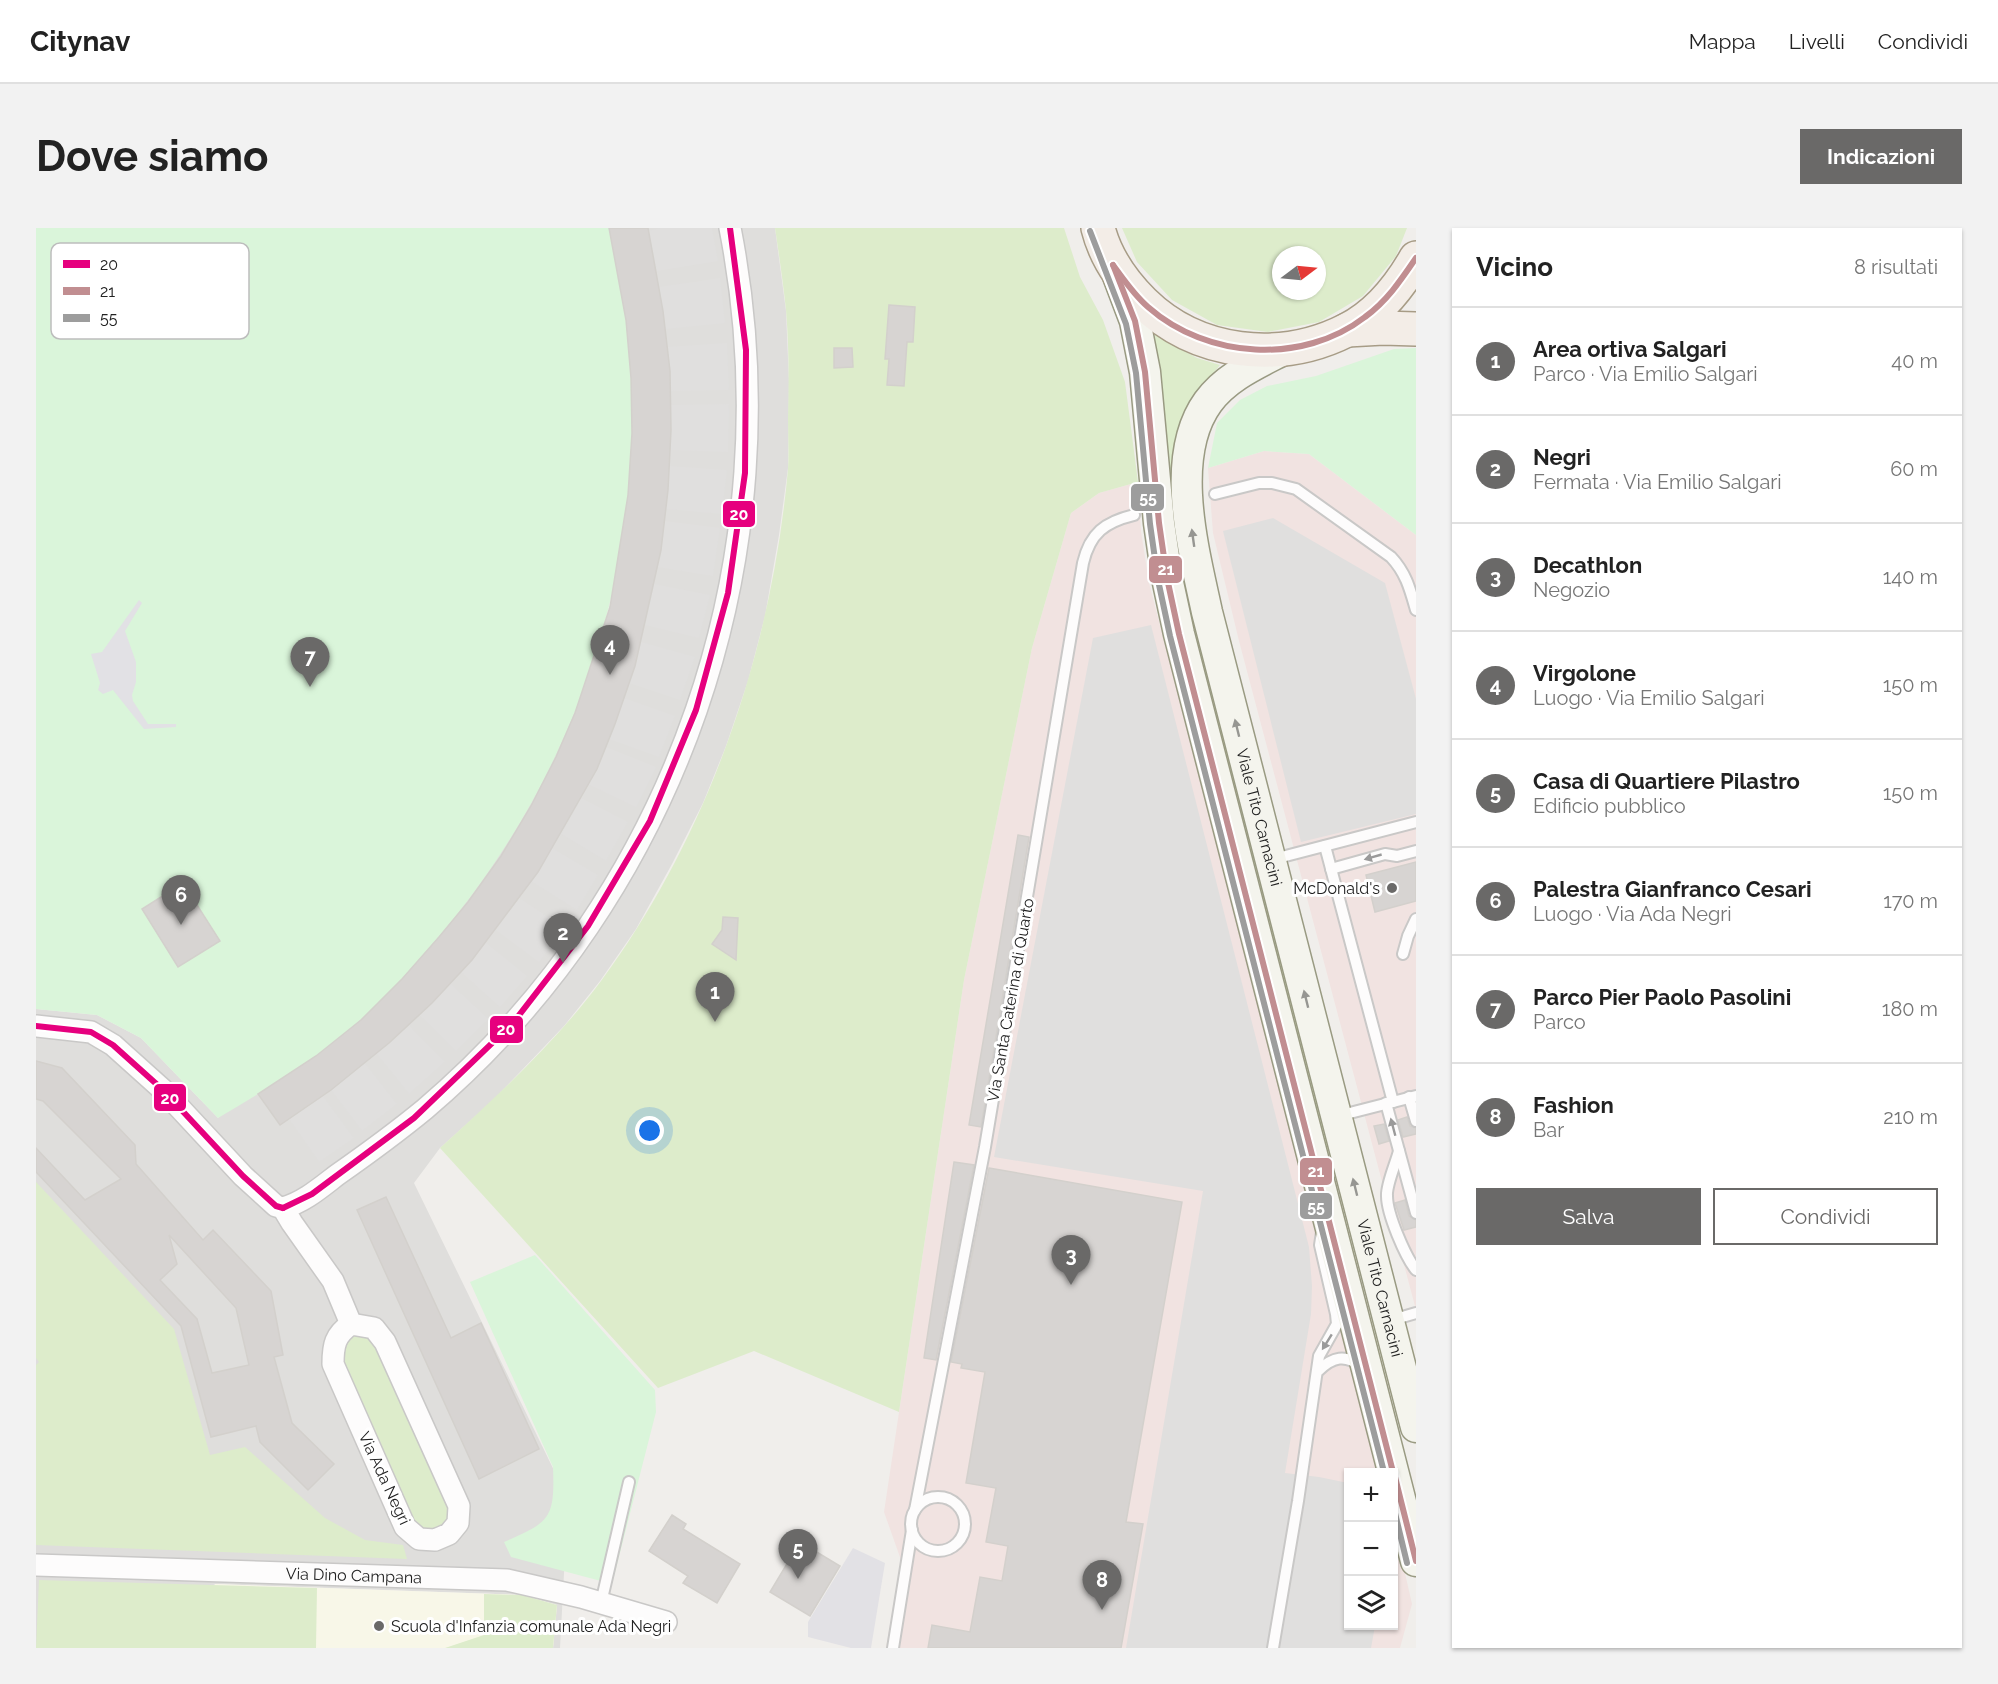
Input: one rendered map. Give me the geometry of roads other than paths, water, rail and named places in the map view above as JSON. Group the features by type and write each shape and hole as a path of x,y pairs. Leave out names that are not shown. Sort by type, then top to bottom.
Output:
{"main road":[{"path":"1098,228 1113,265 1132,291 1153,312 1183,331 1214,344 1248,351 1283,350 1311,345 1347,330 1390,296 1416,258"},
{"name":"Viale Tito Carnacini","path":"1113,265 1135,321 1145,372 1159,523 1167,578 1179,634 1416,1561"},
{"path":"1347,330 1416,329"},
{"name":"Viale Tito Carnacini","path":"1283,350 1229,381 1208,403 1194,429 1188,456 1187,498 1202,592 1336,1117 1402,1317 1416,1427"}],"street":[{"path":"36,1026 91,1032 113,1045 162,1089 243,1176 276,1206 283,1208 304,1199 404,1126 447,1090 526,1008 563,963 598,913 636,849 661,798 697,710 711,664 725,609 742,511 748,406 740,289 730,228"},
{"path":"283,1208 333,1281 351,1324"},
{"name":"Via Ada Negri","path":"351,1324 374,1328 384,1342 459,1506 458,1522 448,1534 435,1540 419,1539 405,1527 333,1364 333,1345 340,1332 351,1324"},
{"name":"Via Dino Campana","path":"36,1565 507,1580 666,1622"}],"lane":[{"path":"1215,494 1259,483 1272,483 1296,489 1396,562 1407,578 1416,610"},
{"name":"Via Santa Caterina di Quarto","path":"915,1510 986,1147 1085,555 1093,537 1102,528 1134,515"},
{"path":"1270,860 1416,822"},
{"path":"1325,846 1416,1213"},
{"path":"1331,869 1385,854 1397,856 1416,851"},
{"path":"1403,954 1407,936 1416,918"},
{"path":"1336,1117 1413,1096 1416,1121"},
{"path":"1400,1151 1386,1196 1399,1239 1409,1262 1416,1270"},
{"path":"1273,1648 1319,1370 1319,1356 1337,1324 1320,1245 1325,1205"},
{"path":"1319,1370 1327,1362 1337,1358 1352,1359 1368,1370"},
{"path":"601,1603 629,1482"},
{"path":"893,1648 912,1519 915,1510 921,1503 930,1499 938,1497 948,1499 960,1509 965,1525 964,1533 954,1546 938,1551 921,1544 912,1528"}],"place":[{"name":"Virgolone","path":"610,675"},
{"name":"Parco Pier Paolo Pasolini","path":"310,687"},
{"name":"McDonald's","path":"1392,888"},
{"name":"Palestra Gianfranco Cesari","path":"181,925"},
{"name":"Negri","path":"563,963"},
{"name":"Area ortiva Salgari","path":"715,1022"},
{"name":"Decathlon","path":"1071,1285"},
{"name":"Casa di Quartiere Pilastro","path":"798,1579"},
{"name":"Fashion","path":"1102,1610"},
{"name":"Scuola d'Infanzia comunale Ada Negri","path":"379,1626"}]}
